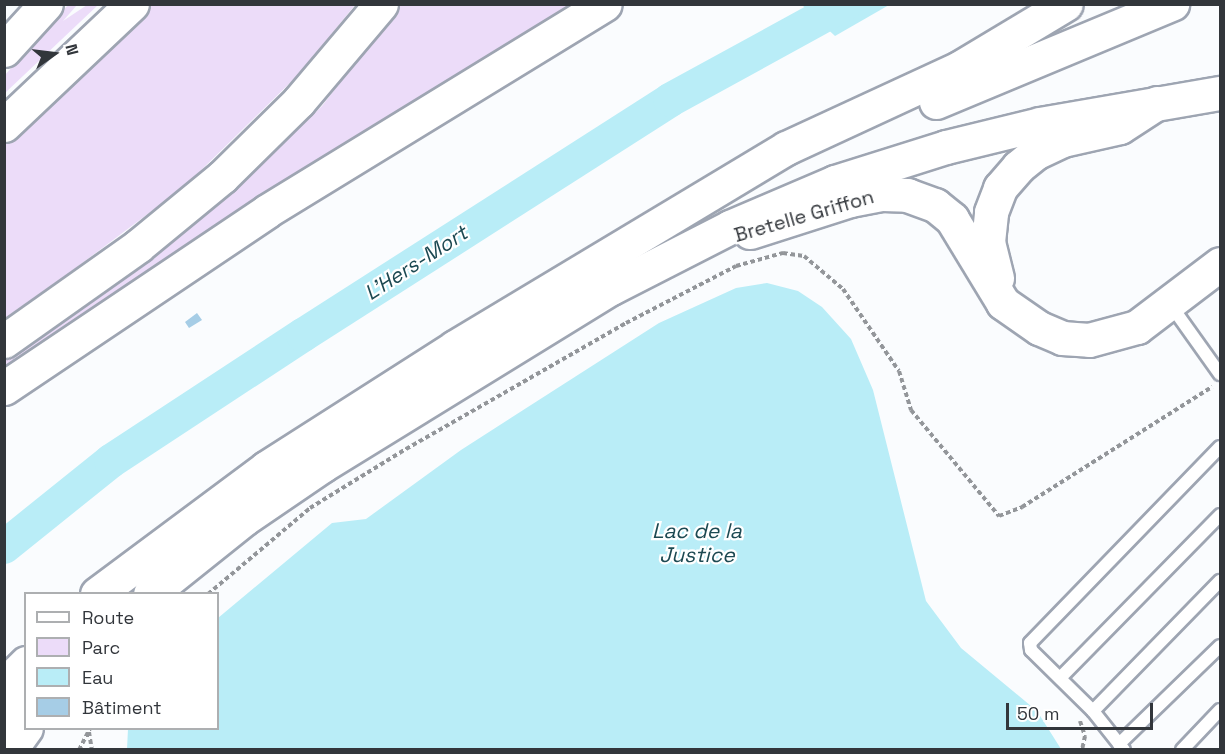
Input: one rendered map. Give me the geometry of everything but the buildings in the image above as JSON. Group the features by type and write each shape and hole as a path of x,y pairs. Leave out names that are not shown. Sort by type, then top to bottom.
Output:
{"main road":[{"path":"4,50 46,4"},
{"path":"4,125 132,4"},
{"path":"4,340 138,246 222,177 299,101 381,4"},
{"path":"4,388 267,211 605,4"},
{"path":"100,592 266,468 455,347 786,148 961,67 1066,4"},
{"path":"660,225 792,162 1172,4"},
{"path":"153,592 244,519 323,465 611,288 782,204 888,164 1040,124 1221,93"},
{"name":"Bretelle Griffon","path":"1012,309 992,268 988,242 991,212 1000,188 1035,153 1063,140 1120,127 1157,104"},
{"name":"Bretelle Griffon","path":"685,252 850,200 882,194 907,195 935,205 952,219 994,293 1012,309 1039,328 1062,338 1089,340 1137,327 1221,264"},
{"path":"4,669 24,654"},
{"path":"4,685 24,665"},
{"path":"4,718 24,700"},
{"path":"10,750 25,730"}],"lane":[{"path":"1170,304 1221,374"},
{"path":"1221,447 1030,643 1030,650 1061,677 1093,711 1121,747 1221,646"},
{"path":"1061,677 1221,515"},
{"path":"1093,711 1221,581"},
{"path":"1182,750 1221,710"}],"path":[{"path":"210,592 310,508 405,449 626,323 736,266 783,253 804,256 843,289 899,371 911,410 999,516 1022,507 1221,381"},
{"path":"78,750 89,730"},
{"path":"89,730 92,750"}],"green space":[{"path":"68,5 77,5 63,21 87,5 98,5 5,93 5,75"},
{"path":"146,5 355,5 300,73 185,186 5,321 5,137"},
{"path":"399,5 580,5 5,368 4,360 140,262 282,145 322,106"}],"water":[{"path":"802,5 889,5 835,36"},
{"name":"Lac de la Justice","path":"767,283 798,291 822,307 851,339 873,390 926,601 961,648 1037,711 1061,749 127,749 128,730 219,730 219,617 332,523 366,519 461,450 659,323 736,288"}],"waterway":[{"name":"L'Hers-Mort","path":"4,547 111,461 303,335 670,100 845,4"}]}
